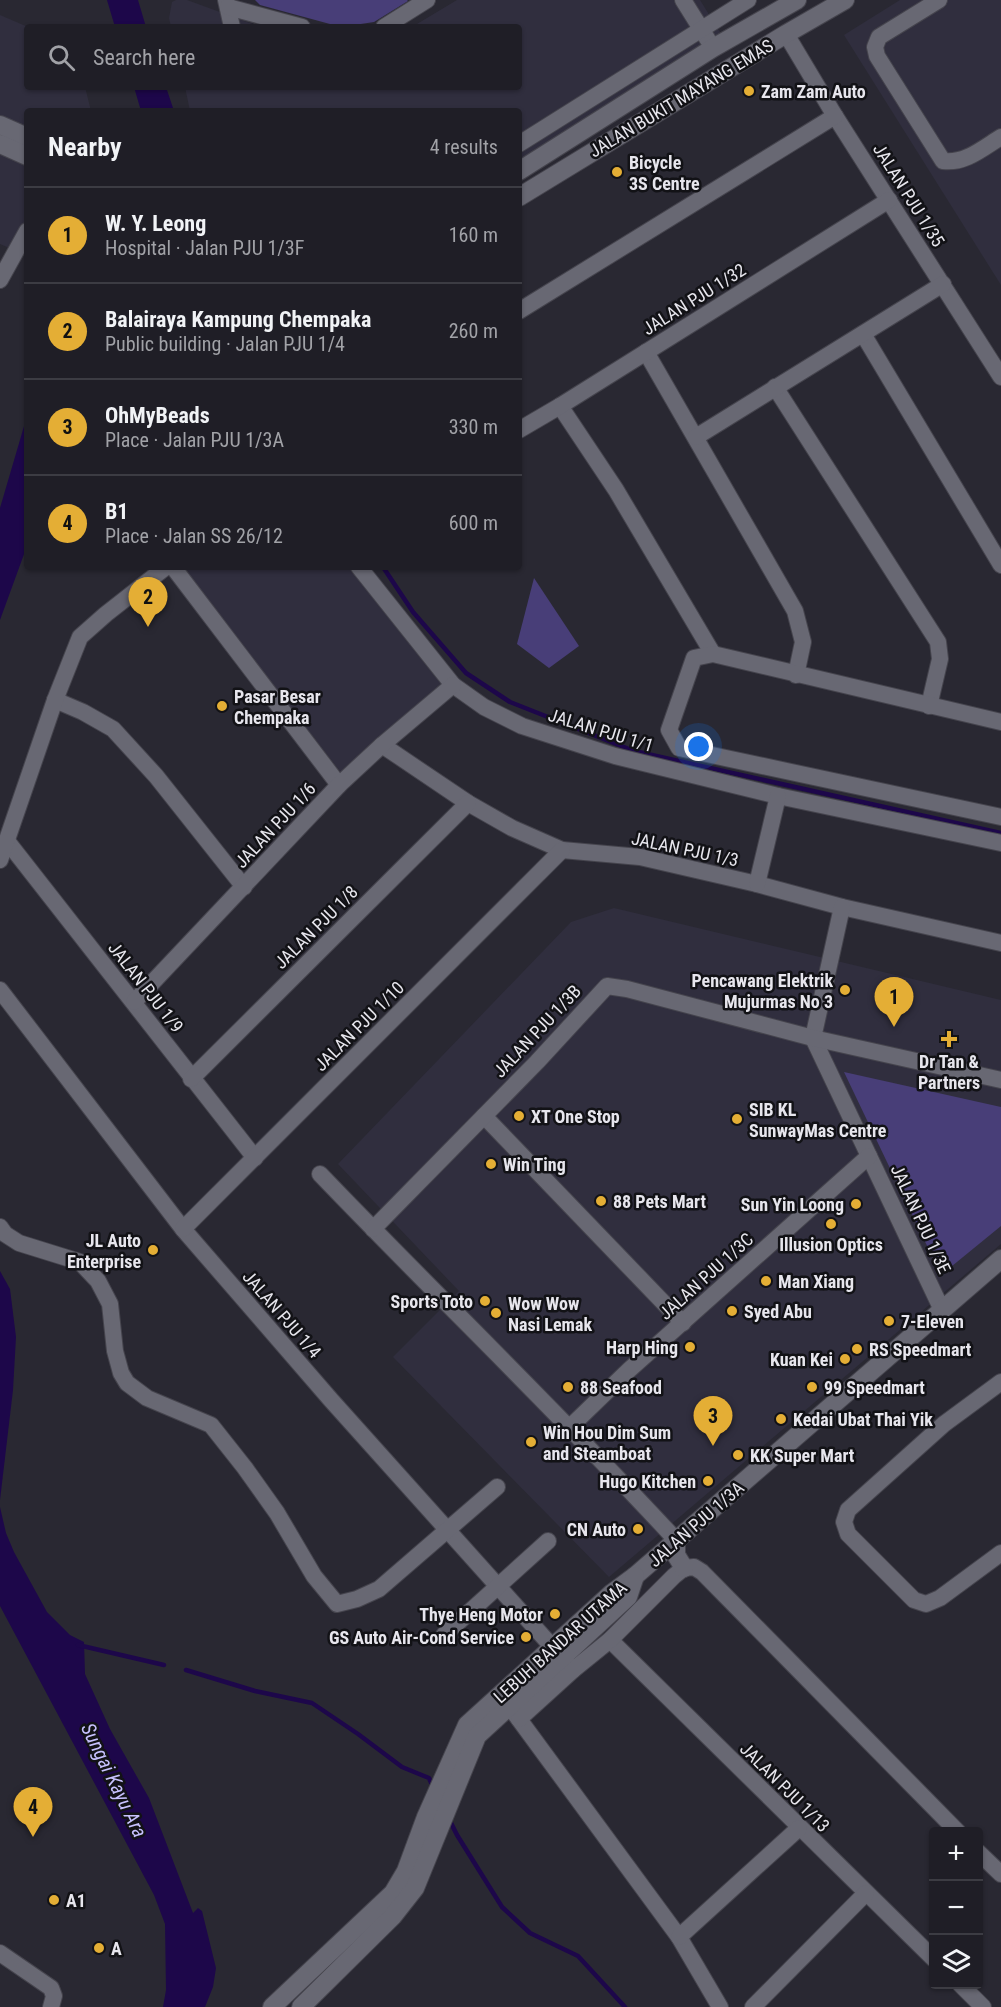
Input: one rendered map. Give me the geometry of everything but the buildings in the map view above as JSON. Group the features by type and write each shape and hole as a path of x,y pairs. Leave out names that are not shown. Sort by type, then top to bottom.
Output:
{"main road":[{"name":"JALAN BUKIT MAYANG EMAS","path":"522,169 713,48 797,0"},
{"name":"JALAN BUKIT MAYANG EMAS","path":"522,195 845,0"},
{"path":"0,125 24,136"},
{"path":"0,144 24,155"},
{"name":"JALAN PJU 1/3A","path":"635,1576 1001,1259"},
{"path":"676,1540 676,1555 684,1568"},
{"name":"LEBUH BANDAR UTAMA","path":"301,2007 393,1893 406,1870 440,1785 477,1736 514,1712 563,1658 628,1597 635,1576"},
{"name":"LEBUH BANDAR UTAMA","path":"272,2007 358,1938 393,1916 415,1888 451,1803 467,1725 563,1658"}],"street":[{"path":"683,0 713,48"},
{"path":"522,142 748,0"},
{"path":"939,0 879,38 875,47 877,56 943,161 955,163 964,160 1001,137"},
{"path":"388,24 423,1"},
{"path":"231,24 227,4 292,24"},
{"name":"JALAN PJU 1/35","path":"786,34 835,116 1001,377"},
{"path":"522,309 835,116"},
{"name":"JALAN PJU 1/32","path":"522,428 889,200"},
{"path":"0,279 24,236"},
{"path":"696,437 942,284"},
{"path":"863,334 1001,565"},
{"path":"646,352 795,611 803,642 796,675"},
{"path":"775,387 938,642 940,659 929,706"},
{"path":"560,406 616,490 713,654 1001,722"},
{"path":"0,861 55,700 80,637 162,570"},
{"path":"175,570 339,785"},
{"name":"JALAN PJU 1/1","path":"361,570 453,686 484,707 522,726 615,756 778,796 1001,843"},
{"name":"JALAN PJU 1/1","path":"713,654 694,658 669,730 679,748 1001,817"},
{"name":"JALAN PJU 1/6","path":"134,1002 339,785 382,745 453,686"},
{"path":"55,700 113,729 156,776 244,887"},
{"name":"JALAN PJU 1/3","path":"382,745 468,803 512,828 562,850 640,857 757,884 842,907 1001,943"},
{"path":"757,884 778,796"},
{"name":"JALAN PJU 1/8","path":"191,1079 468,803"},
{"name":"JALAN PJU 1/9","path":"7,841 255,1158"},
{"name":"JALAN PJU 1/10","path":"183,1229 562,850"},
{"path":"842,907 813,1038 1001,1080"},
{"name":"JALAN PJU 1/3B","path":"373,1229 607,986 627,989 813,1038"},
{"name":"JALAN PJU 1/4","path":"0,990 183,1229 447,1530 563,1658"},
{"name":"JALAN PJU 1/3E","path":"813,1038 942,1310"},
{"path":"484,1116 683,1323"},
{"name":"JALAN PJU 1/3C","path":"570,1427 869,1156"},
{"path":"320,1174 570,1427 676,1540"},
{"path":"0,1227 5,1234 19,1243 80,1262 98,1281 110,1304 115,1351 121,1373 127,1383 147,1398 211,1425 252,1477 314,1576 337,1604 357,1599 379,1589 497,1487"},
{"path":"1001,1382 945,1424 905,1458 848,1510 844,1522 848,1534 914,1600 926,1604 940,1598 1001,1553"},
{"path":"444,1635 548,1541"},
{"path":"563,1658 610,1640 684,1568 694,1567 702,1572 953,1827"},
{"name":"JALAN PJU 1/13","path":"610,1640 929,1955"},
{"path":"514,1712 679,1937 720,2007"},
{"path":"679,1937 799,1828"},
{"path":"983,1857 1001,1874"},
{"path":"753,2007 866,1893"},
{"path":"0,1953 51,1988 54,1996 51,2007"},
{"path":"965,1989 983,2007"}],"shaded area":[{"path":"187,0 253,24 170,24 172,2"},
{"path":"255,0 408,1 374,22 361,24 330,24 260,5"},
{"path":"457,0 700,0 723,37 522,159 522,108 189,108 186,90 522,90 522,24 417,24"},
{"path":"900,0 1001,0 1001,285 844,35"},
{"path":"0,15 24,25 24,90 86,90 90,108 24,108 24,254 0,244"},
{"path":"184,570 355,570 444,686 342,774"},
{"path":"534,578 579,646 549,668 517,644"},
{"path":"614,908 1001,1000 1001,1244 609,1577 393,1357 459,1291 338,1164 571,922"},
{"path":"844,1072 1001,1107 1001,1226 941,1275"}],"water":[{"path":"107,0 138,0 145,24 114,24"},
{"path":"135,90 167,90 173,108 140,108"},
{"path":"24,426 24,554 0,620 0,508"},
{"path":"0,1271 10,1289 16,1337 13,1390 0,1500"},
{"name":"Sungai Kayu Ara","path":"0,1507 6,1533 14,1552 47,1612 70,1635 84,1642 85,1674 110,1729 149,1798 193,1913 198,1908 202,1911 216,1968 213,1987 205,2007 163,2007 166,1990 165,1924 154,1895 0,1606"}],"waterway":[{"path":"385,570 413,612 466,673 510,702 634,751 1001,833"},
{"path":"78,1645 164,1665"},
{"path":"186,1670 255,1691 312,1703 402,1767 429,1778 433,1787"},
{"path":"449,1819 502,1907 530,1933 578,1956 625,2007"}],"place":[{"name":"Zam Zam Auto","path":"749,91"},
{"name":"Bicycle 3S Centre","path":"617,172"},
{"name":"Balairaya Kampung Chempaka","path":"148,627"},
{"name":"Pasar Besar Chempaka","path":"222,706"},
{"name":"Pencawang Elektrik Mujurmas No 3","path":"845,990"},
{"name":"W. Y. Leong","path":"894,1027"},
{"name":"Dr Tan & Partners","path":"949,1039"},
{"name":"XT One Stop","path":"519,1116"},
{"name":"SIB KL SunwayMas Centre","path":"737,1119"},
{"name":"Win Ting","path":"491,1164"},
{"name":"88 Pets Mart","path":"601,1201"},
{"name":"Sun Yin Loong","path":"856,1204"},
{"name":"Illusion Optics","path":"831,1224"},
{"name":"JL Auto Enterprise","path":"153,1250"},
{"name":"Man Xiang","path":"766,1281"},
{"name":"Sports Toto","path":"485,1301"},
{"name":"Syed Abu","path":"732,1311"},
{"name":"Wow Wow Nasi Lemak","path":"496,1313"},
{"name":"7-Eleven","path":"889,1321"},
{"name":"Harp Hing","path":"690,1347"},
{"name":"RS Speedmart","path":"857,1349"},
{"name":"Kuan Kei","path":"845,1359"},
{"name":"88 Seafood","path":"568,1387"},
{"name":"99 Speedmart","path":"812,1387"},
{"name":"Kedai Ubat Thai Yik","path":"781,1419"},
{"name":"Win Hou Dim Sum and Steamboat","path":"531,1442"},
{"name":"OhMyBeads","path":"713,1446"},
{"name":"KK Super Mart","path":"738,1455"},
{"name":"Hugo Kitchen","path":"708,1481"},
{"name":"CN Auto","path":"638,1529"},
{"name":"Thye Heng Motor","path":"555,1614"},
{"name":"GS Auto Air-Cond Service","path":"526,1637"},
{"name":"B1","path":"33,1837"},
{"name":"A1","path":"54,1900"},
{"name":"A","path":"99,1948"}]}
